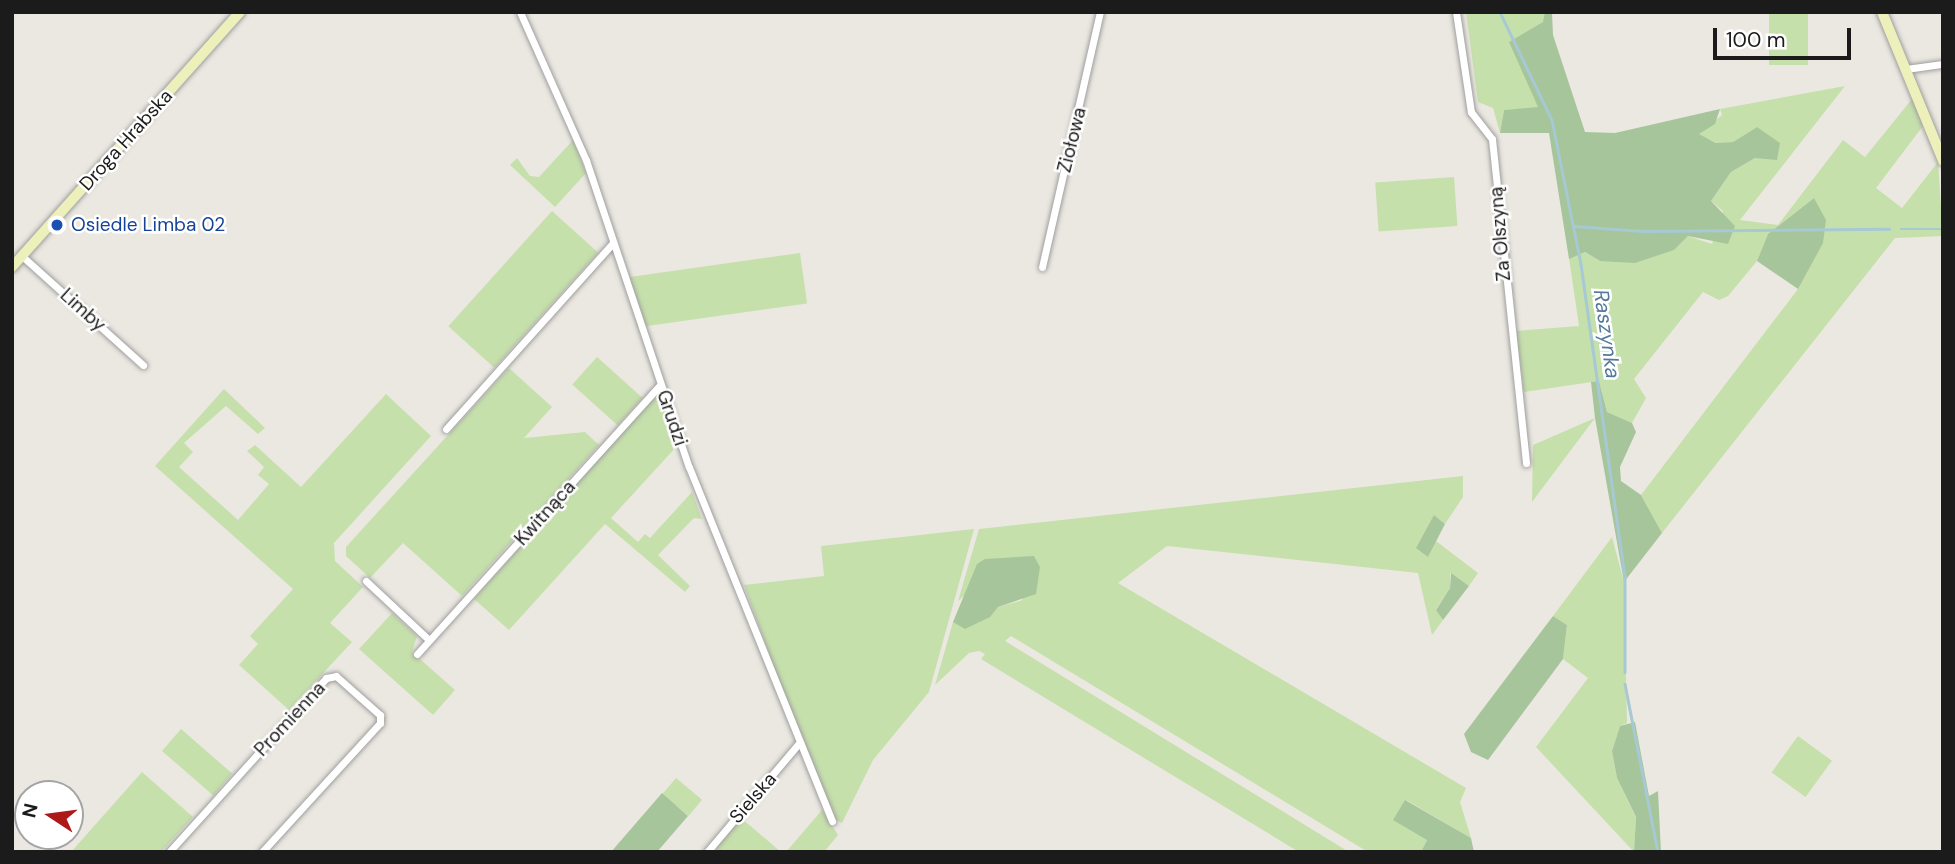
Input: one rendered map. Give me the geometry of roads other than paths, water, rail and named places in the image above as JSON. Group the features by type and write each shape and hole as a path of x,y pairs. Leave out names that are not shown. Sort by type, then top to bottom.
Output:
{"street":[{"name":"Droga Hrabska","path":"12,267 240,12"},
{"name":"Grudzi","path":"520,12 586,160 660,385 832,821"},
{"name":"Ziołowa","path":"1042,267 1100,12"},
{"name":"Za Olszyną","path":"1456,12 1471,112 1492,139 1526,463"},
{"path":"1882,12 1943,161"},
{"path":"1906,69 1943,64"},
{"path":"446,429 613,243"},
{"name":"Limby","path":"22,256 143,365"},
{"name":"Kwitnąca","path":"417,654 660,385"},
{"path":"366,581 429,640"},
{"name":"Promienna","path":"169,852 326,678 336,677 380,715 380,723 262,852"},
{"name":"Sielska","path":"707,852 799,743"}],"waterway":[{"name":"Raszynka","path":"1500,12 1552,120 1581,264 1625,576 1625,672"},
{"path":"1574,226 1643,231 1889,229"},
{"path":"1901,229 1943,229"},
{"name":"Raszynka","path":"1625,684 1658,852"}],"place":[{"name":"Osiedle Limba 02","path":"57,225"}]}
